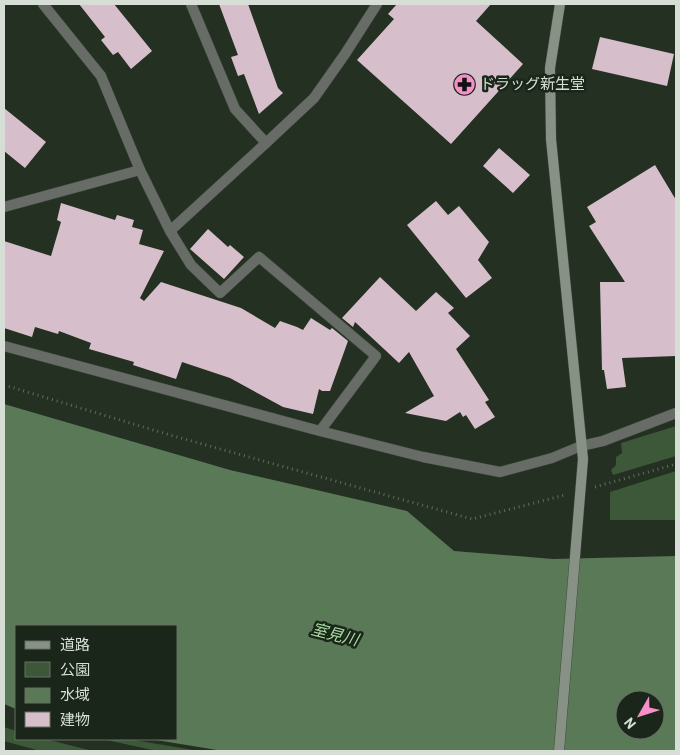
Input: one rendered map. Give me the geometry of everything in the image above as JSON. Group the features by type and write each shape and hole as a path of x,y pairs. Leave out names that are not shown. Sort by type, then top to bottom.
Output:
{"street":[{"path":"44,4 101,76 140,170 170,231 191,265 220,293 259,258 376,356 320,431"},
{"path":"191,4 235,109 266,144"},
{"path":"170,231 314,98 346,54 377,4"},
{"path":"558,751 583,459 551,138 550,68 560,4"},
{"path":"4,207 140,170"},
{"path":"4,346 320,431 423,457 500,472 552,458 676,413"}],"path":[{"path":"4,385 170,435 472,519 566,494"},
{"path":"595,487 676,464"}],"green space":[{"path":"676,426 676,456 613,475 611,470 616,465 616,457 622,453 621,443"},
{"path":"676,471 676,520 610,520 610,492"},
{"path":"4,727 15,731 15,740 49,740 93,751 40,751 4,741"},
{"path":"107,740 134,740 199,751 157,751"}],"water":[{"name":"室見川","path":"4,404 230,470 407,511 454,551 553,559 676,556 676,751 223,751 156,740 178,740 178,625 15,625 15,709 4,704"}],"building":[{"path":"79,4 114,4 152,51 131,69 118,52 113,55 101,40 105,37"},
{"path":"219,4 248,4 278,88 283,93 259,114 244,74 238,76 231,57 238,55"},
{"path":"397,4 491,4 476,21 523,64 451,144 357,60 394,19 388,14"},
{"path":"600,37 674,54 667,86 592,69"},
{"path":"4,108 46,142 25,168 4,151"},
{"path":"499,148 530,175 513,193 483,166"},
{"path":"655,165 676,200 676,356 622,358 626,387 607,389 604,370 602,370 600,282 625,282 589,226 596,222 587,207"},
{"path":"436,201 448,215 459,206 489,242 478,260 492,278 466,298 407,225"},
{"path":"61,203 115,220 117,215 134,220 132,227 143,230 139,244 164,251 140,298 144,301 161,282 241,308 275,328 280,321 303,330 311,318 330,330 332,328 348,341 330,391 319,389 313,414 283,407 230,378 182,362 176,379 133,365 134,362 89,349 91,343 59,331 58,334 35,327 32,337 4,328 4,241 51,256 61,222 57,220"},
{"path":"208,229 228,247 230,245 244,257 224,279 190,249"},
{"path":"380,277 416,311 436,292 454,308 448,313 470,336 456,349 489,400 485,402 495,417 475,429 466,415 463,417 460,412 446,421 405,413 434,396 409,352 399,363 355,322 353,327 342,318"}],"place":[{"name":"ドラッグ新生堂","path":"464,84"}]}
